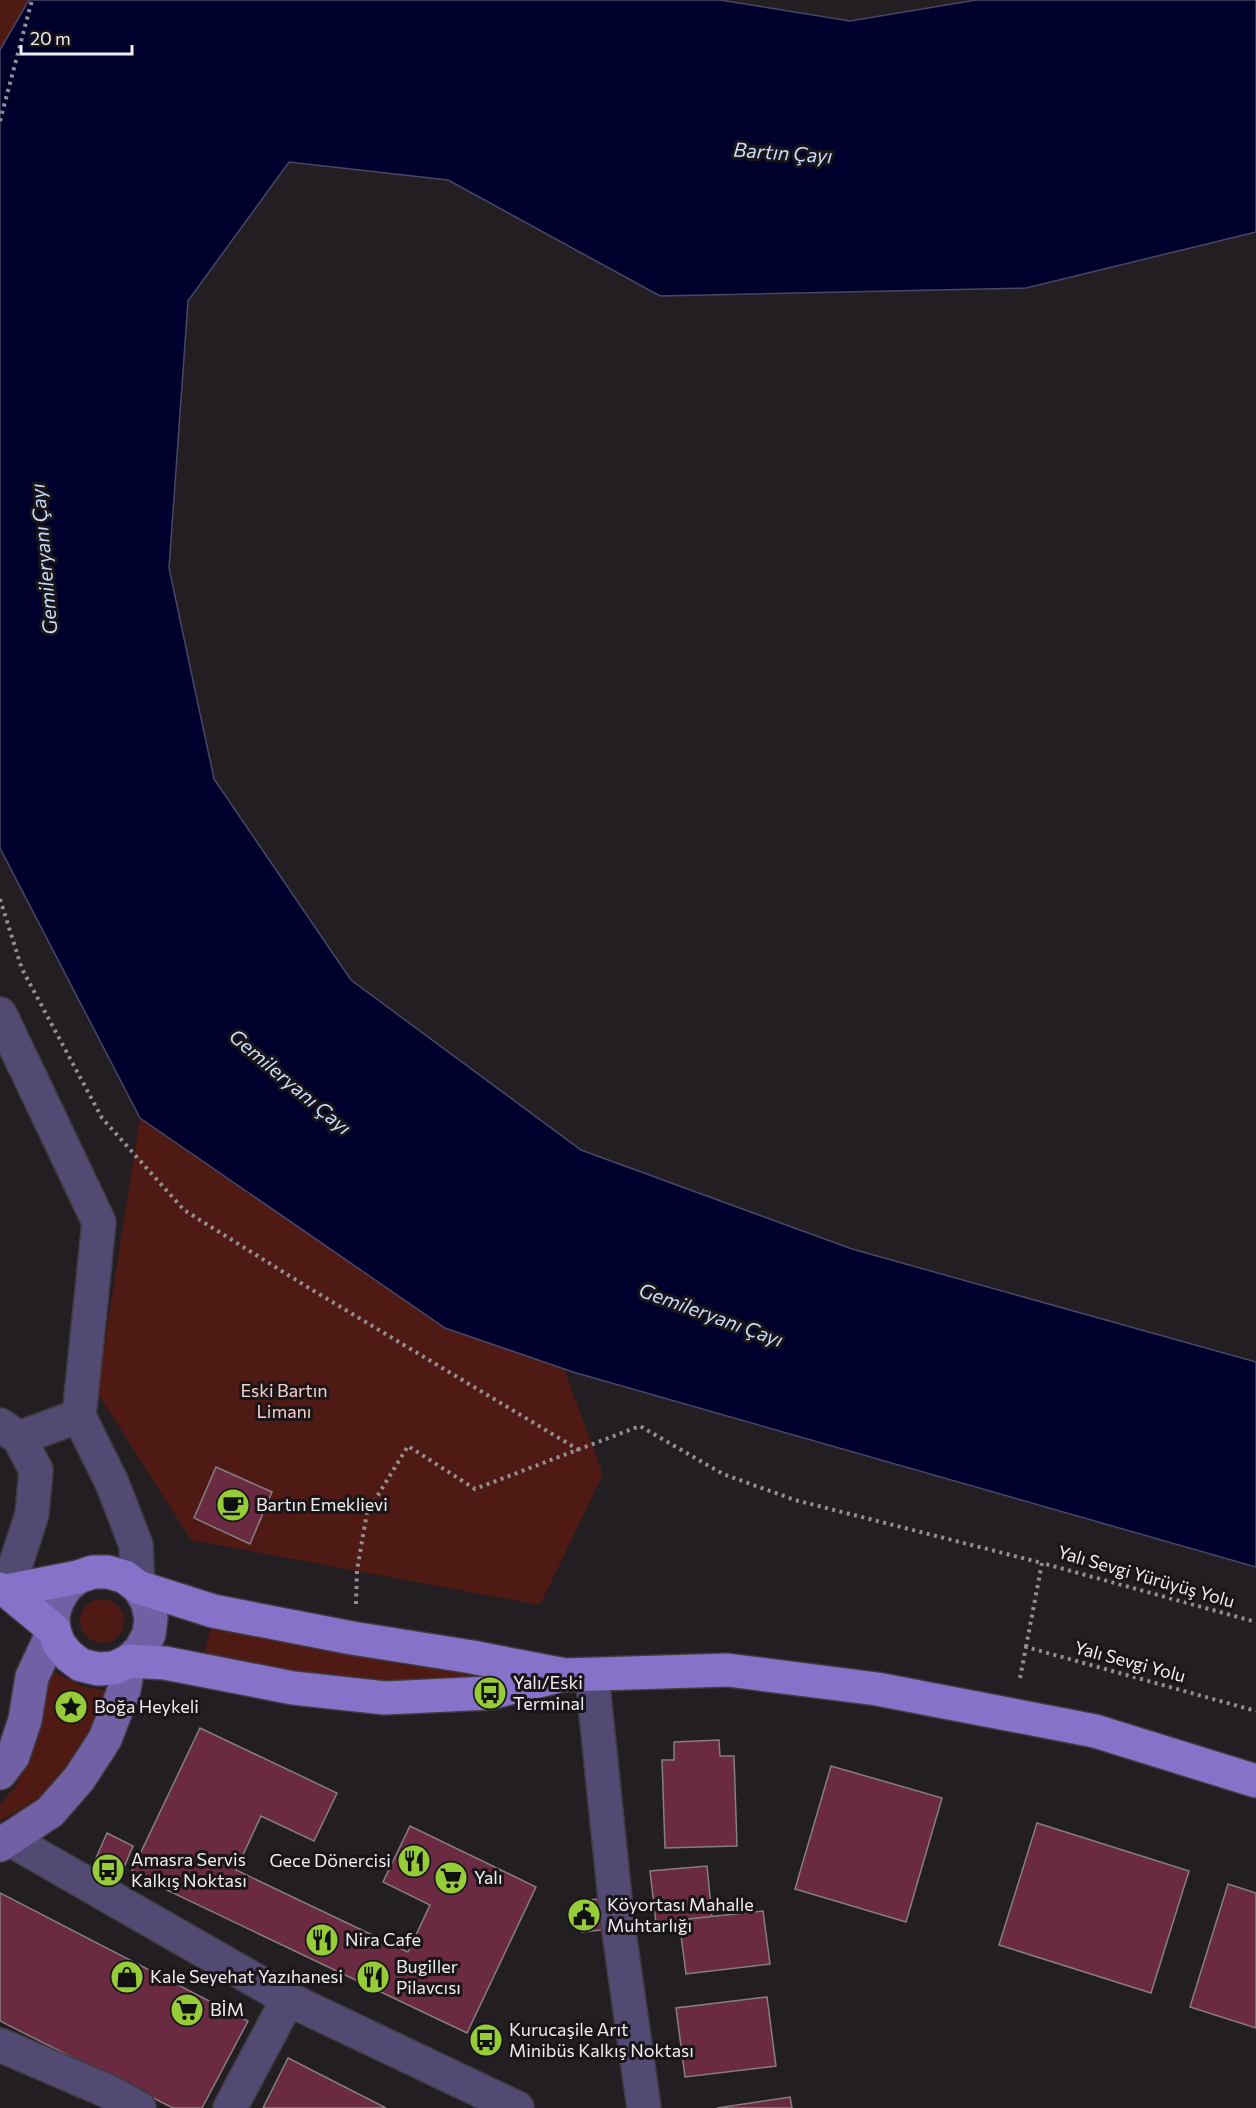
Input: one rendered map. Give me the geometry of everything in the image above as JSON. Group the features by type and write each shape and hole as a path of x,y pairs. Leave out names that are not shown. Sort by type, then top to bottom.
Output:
{"main road":[{"path":"4,1590 78,1578 93,1572 108,1572 125,1577 138,1587 147,1601 151,1618 149,1634 141,1649 129,1661 106,1669 81,1665 59,1644 54,1630 53,1614 58,1599 66,1587 78,1578"},
{"path":"138,1587 213,1611 351,1638 578,1675"},
{"path":"4,1590 54,1630"},
{"path":"0,1773 13,1756 25,1720 33,1677 54,1630"},
{"path":"129,1661 165,1663 293,1688 385,1698 490,1693 578,1675 728,1670 877,1689 1095,1731 1256,1781"},
{"path":"3,1842 50,1812 79,1779 105,1739 124,1690 129,1661"}],"street":[{"path":"0,1014 99,1222 79,1416 112,1483 136,1545 138,1587"},
{"path":"4,1590 32,1514 36,1470 10,1431 79,1416"},
{"path":"578,1675 617,1918 644,2108"},
{"path":"3,1842 288,1999 517,2108"},
{"path":"230,2108 288,1999"},
{"path":"0,2045 107,2091 139,2108"}],"path":[{"path":"0,121 32,0"},
{"path":"0,899 22,969 102,1118 184,1210 579,1450"},
{"path":"356,1610 357,1570 367,1513 408,1446 475,1489 640,1426 723,1474 795,1500 1042,1563"},
{"name":"Yalı Sevgi Yürüyüş Yolu","path":"1026,1647 1042,1563 1256,1622"},
{"path":"1020,1678 1026,1647"},
{"name":"Yalı Sevgi Yolu","path":"1026,1647 1256,1711"}],"green space":[{"path":"0,0 29,0 0,50"},
{"name":"Eski Bartın Limanı","path":"140,1118 445,1328 564,1369 603,1474 540,1605 191,1540 97,1392"},
{"path":"102,1599 111,1600 118,1605 123,1612 123,1630 118,1637 111,1642 102,1643 93,1642 86,1637 81,1630 80,1621 81,1612 86,1605 93,1600"},
{"path":"211,1627 404,1665 503,1677 379,1686 202,1661"},
{"path":"49,1670 81,1686 109,1691 91,1738 46,1794 0,1821 0,1805 15,1787 38,1739"}],"water":[{"path":"29,0 720,0 850,21 976,0 1256,0 1256,232 1026,288 660,296 448,180 289,162 188,301 169,568 214,779 351,980 581,1150 852,1249 1256,1362 1256,1567 573,1372 445,1328 140,1118 0,848 0,50"}],"building":[{"name":"Bartın Emeklievi","path":"216,1467 272,1492 250,1544 194,1518"},
{"name":"Yalı","path":"200,1728 337,1793 314,1841 261,1816 236,1870 408,1952 430,1905 383,1882 410,1826 536,1887 467,2033 131,1873"},
{"path":"719,1740 720,1756 734,1756 737,1846 665,1848 662,1760 674,1760 674,1742"},
{"path":"831,1766 942,1798 906,1922 795,1889"},
{"path":"1037,1823 1189,1871 1151,1993 999,1945"},
{"path":"107,1833 133,1846 119,1879 92,1867"},
{"path":"707,1866 712,1917 656,1923 650,1871"},
{"path":"1228,1884 1256,1893 1256,2028 1190,2007"},
{"path":"0,1893 248,2021 202,2108 173,2108 0,2021"},
{"path":"598,1899 601,1930 582,1932 578,1901"},
{"path":"763,1911 770,1964 686,1974 679,1920"},
{"path":"767,1997 776,2066 685,2077 676,2008"},
{"path":"288,2058 386,2108 263,2108"},
{"path":"790,2097 792,2108 717,2108"}],"place":[{"name":"Bartın Emeklievi","path":"233,1505"},
{"name":"Yalı/Eski Terminal","path":"490,1693"},
{"name":"Boğa Heykeli","path":"71,1707"},
{"name":"Gece Dönercisi","path":"414,1861"},
{"name":"Amasra Servis Kalkış Noktası","path":"108,1870"},
{"name":"Yalı","path":"451,1878"},
{"name":"Köyortası Mahalle Muhtarlığı","path":"584,1915"},
{"name":"Nira Cafe","path":"322,1940"},
{"name":"Kale Seyehat Yazıhanesi","path":"127,1977"},
{"name":"Bugiller Pilavcısı","path":"373,1977"},
{"name":"BİM","path":"187,2010"},
{"name":"Kurucaşile Arıt Minibüs Kalkış Noktası","path":"486,2040"}],"water label":[{"name":"Bartın Çayı","path":"783,153"},
{"name":"Gemileryanı Çayı","path":"44,559"},
{"name":"Gemileryanı Çayı","path":"290,1082"},
{"name":"Gemileryanı Çayı","path":"711,1315"}]}
